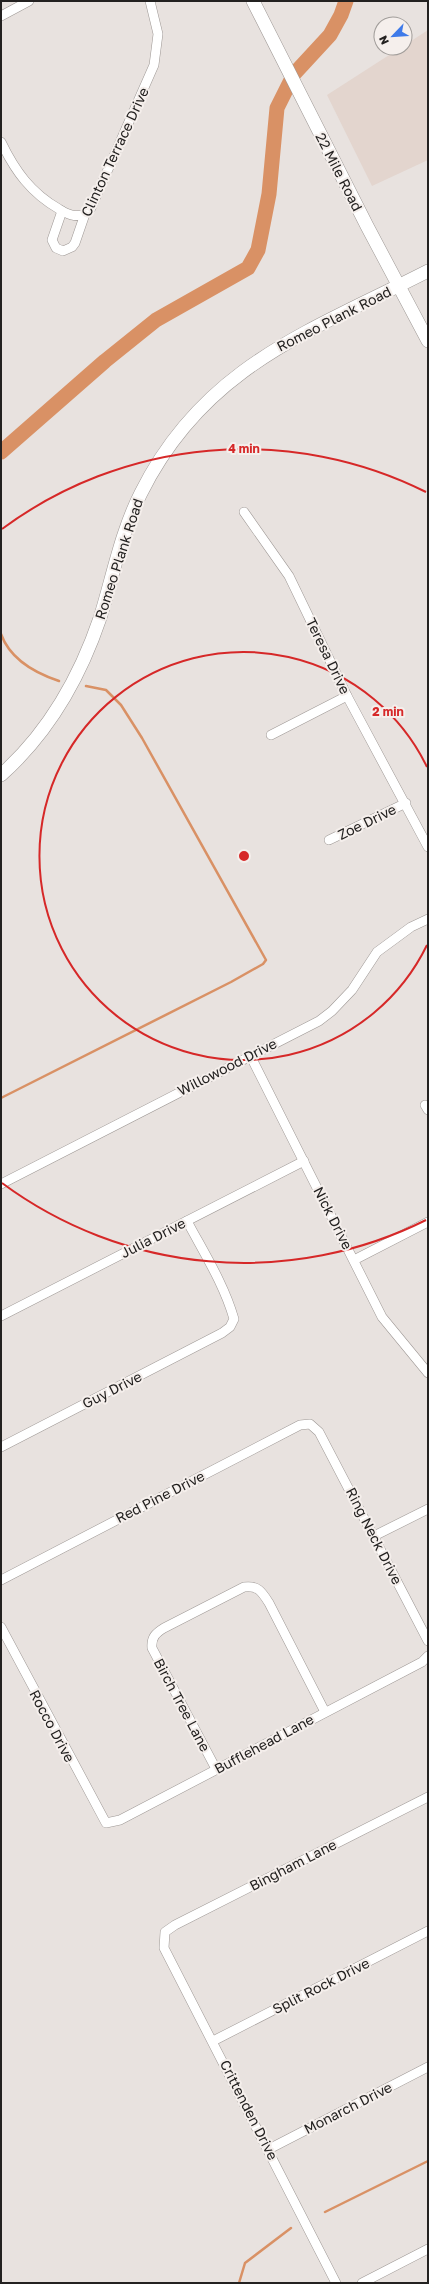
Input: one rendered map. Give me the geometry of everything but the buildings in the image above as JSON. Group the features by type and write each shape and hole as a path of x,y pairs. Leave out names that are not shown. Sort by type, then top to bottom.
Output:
{"main road":[{"name":"22 Mile Road","path":"253,1 428,342"},
{"name":"Romeo Plank Road","path":"1,775 31,744 49,720 75,678 97,625 135,505 166,450 186,424 229,380 257,360 317,326 428,271"}],"street":[{"path":"1,16 29,1"},
{"name":"Clinton Terrace Drive","path":"62,211 52,240 56,248 63,250 72,247 75,243 85,214 91,208 154,65 158,34 150,1"},
{"path":"1,142 25,182 39,196 62,211 73,216 85,214"},
{"name":"Teresa Drive","path":"244,512 289,576 347,696 406,803 428,847"},
{"path":"271,735 347,696"},
{"name":"Zoe Drive","path":"329,840 406,803"},
{"name":"Willowood Drive","path":"1,1184 250,1055 319,1021 352,990 377,952 410,927 428,919"},
{"name":"Nick Drive","path":"250,1055 382,1317 424,1361 428,1374"},
{"name":"Julia Drive","path":"1,1316 304,1161"},
{"name":"Guy Drive","path":"1,1447 230,1327 234,1319 231,1309 215,1273 188,1220"},
{"path":"354,1260 428,1222"},
{"name":"Red Pine Drive","path":"1,1580 300,1425 310,1424 319,1432"},
{"name":"Ring Neck Drive","path":"319,1432 428,1641"},
{"path":"374,1536 428,1509"},
{"name":"Birch Tree Lane","path":"216,1769 155,1654 152,1639 159,1631 244,1587 254,1586 258,1588 269,1603 325,1712"},
{"name":"Rocco Drive","path":"1,1627 106,1823"},
{"name":"Bufflehead Lane","path":"106,1823 120,1820 425,1659"},
{"name":"Bingham Lane","path":"163,1938 165,1932 175,1925 428,1797"},
{"name":"Split Rock Drive","path":"213,2041 428,1931"},
{"name":"Crittenden Drive","path":"163,1938 164,1948 269,2149 336,2283"},
{"name":"Monarch Drive","path":"269,2149 428,2067"},
{"path":"362,2283 428,2249"}],"shaded area":[{"path":"428,30 428,160 372,186 327,95 388,56 413,56 413,40"}],"waterway":[{"path":"1,452 105,361 156,320 248,268 258,250 269,194 277,108 294,74 330,35 341,15 346,1"},
{"path":"1,634 10,651 24,664 41,674 59,681"},
{"path":"1,1098 231,982 263,964 266,960 142,738 121,705 106,690 86,686"},
{"path":"325,2212 428,2161"},
{"path":"239,2283 245,2263 291,2228"}]}
